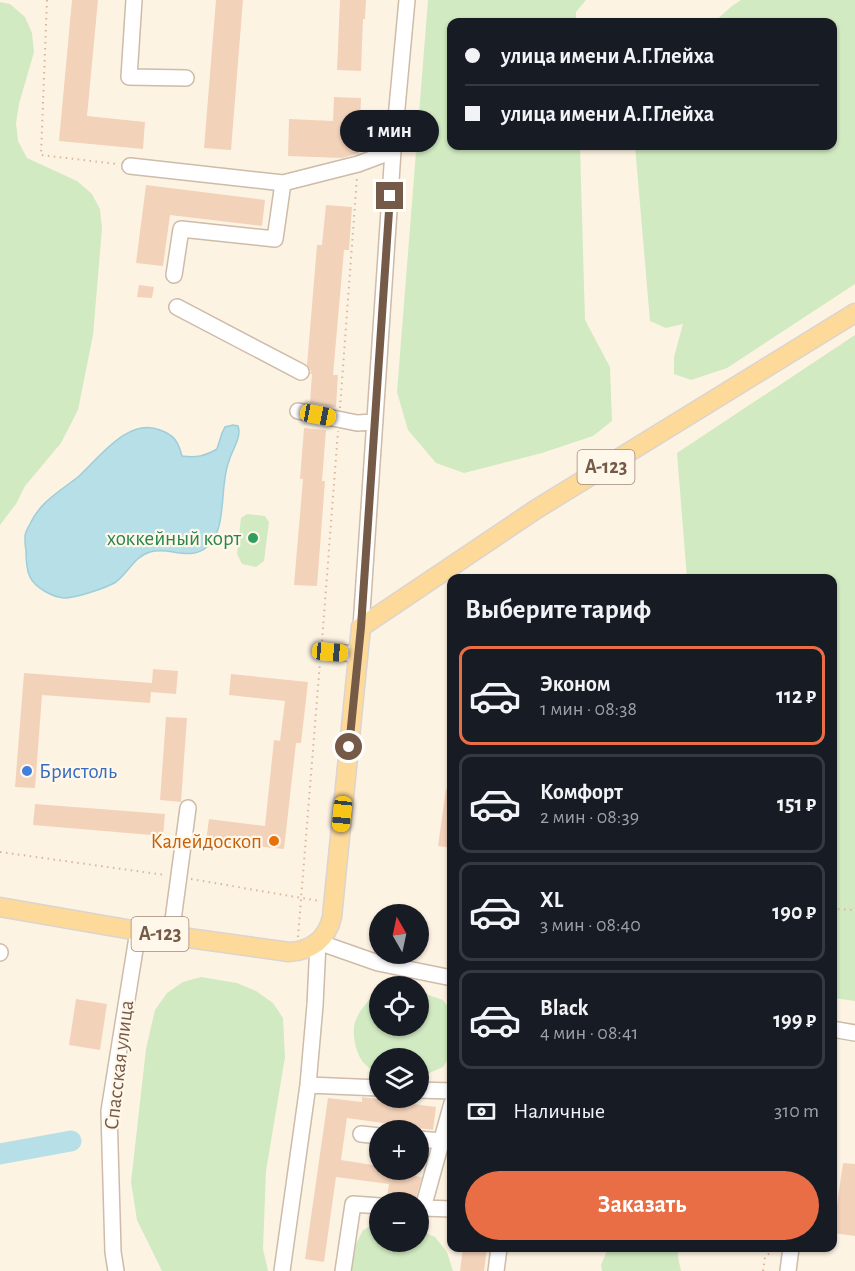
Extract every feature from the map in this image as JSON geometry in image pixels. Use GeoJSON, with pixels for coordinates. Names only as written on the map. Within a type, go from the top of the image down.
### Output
{"type":"FeatureCollection","features":[{"type":"Feature","properties":{"kind":"main road","name":"А-123"},"geometry":{"type":"LineString","coordinates":[[361,627],[536,510],[855,313]]}},
{"type":"Feature","properties":{"kind":"main road"},"geometry":{"type":"LineString","coordinates":[[297,952],[318,942],[328,930],[332,917],[361,627]]}},
{"type":"Feature","properties":{"kind":"main road","name":"А-123"},"geometry":{"type":"LineString","coordinates":[[0,907],[138,931],[297,952]]}},
{"type":"Feature","properties":{"kind":"street"},"geometry":{"type":"LineString","coordinates":[[134,0],[129,76],[186,78]]}},
{"type":"Feature","properties":{"kind":"street"},"geometry":{"type":"LineString","coordinates":[[361,627],[393,151],[407,0]]}},
{"type":"Feature","properties":{"kind":"street"},"geometry":{"type":"LineString","coordinates":[[130,166],[283,183],[358,164],[393,151]]}},
{"type":"Feature","properties":{"kind":"street"},"geometry":{"type":"LineString","coordinates":[[174,275],[181,229],[275,239],[283,183]]}},
{"type":"Feature","properties":{"kind":"street"},"geometry":{"type":"LineString","coordinates":[[177,308],[301,372]]}},
{"type":"Feature","properties":{"kind":"street"},"geometry":{"type":"LineString","coordinates":[[298,411],[357,423],[375,422]]}},
{"type":"Feature","properties":{"kind":"street"},"geometry":{"type":"LineString","coordinates":[[324,655],[359,654]]}},
{"type":"Feature","properties":{"kind":"street"},"geometry":{"type":"LineString","coordinates":[[171,935],[188,808]]}},
{"type":"Feature","properties":{"kind":"street","name":"Спасская улица"},"geometry":{"type":"LineString","coordinates":[[116,1271],[113,1252],[109,1111],[138,931]]}},
{"type":"Feature","properties":{"kind":"street"},"geometry":{"type":"LineString","coordinates":[[282,1271],[308,1086],[318,942],[378,963],[447,977]]}},
{"type":"Feature","properties":{"kind":"street"},"geometry":{"type":"LineString","coordinates":[[837,1030],[855,1033]]}},
{"type":"Feature","properties":{"kind":"street"},"geometry":{"type":"LineString","coordinates":[[308,1086],[369,1088]]}},
{"type":"Feature","properties":{"kind":"street"},"geometry":{"type":"LineString","coordinates":[[429,1090],[447,1091]]}},
{"type":"Feature","properties":{"kind":"street"},"geometry":{"type":"LineString","coordinates":[[426,1192],[447,1122]]}},
{"type":"Feature","properties":{"kind":"street"},"geometry":{"type":"LineString","coordinates":[[361,1134],[369,1135]]}},
{"type":"Feature","properties":{"kind":"street"},"geometry":{"type":"LineString","coordinates":[[429,1140],[442,1141]]}},
{"type":"Feature","properties":{"kind":"street"},"geometry":{"type":"LineString","coordinates":[[343,1271],[353,1204],[369,1205]]}},
{"type":"Feature","properties":{"kind":"street"},"geometry":{"type":"LineString","coordinates":[[429,1208],[447,1209]]}},
{"type":"Feature","properties":{"kind":"street"},"geometry":{"type":"LineString","coordinates":[[496,1271],[498,1252]]}},
{"type":"Feature","properties":{"kind":"street"},"geometry":{"type":"LineString","coordinates":[[788,1271],[791,1252]]}},
{"type":"Feature","properties":{"kind":"path"},"geometry":{"type":"LineString","coordinates":[[47,0],[41,155],[130,166]]}},
{"type":"Feature","properties":{"kind":"path"},"geometry":{"type":"LineString","coordinates":[[339,413],[358,164]]}},
{"type":"Feature","properties":{"kind":"path"},"geometry":{"type":"LineString","coordinates":[[297,952],[324,655],[338,425]]}},
{"type":"Feature","properties":{"kind":"path"},"geometry":{"type":"LineString","coordinates":[[837,909],[855,910]]}},
{"type":"Feature","properties":{"kind":"path"},"geometry":{"type":"LineString","coordinates":[[763,1271],[765,1257],[771,1252]]}},
{"type":"Feature","properties":{"kind":"green space"},"geometry":{"type":"Polygon","coordinates":[[[428,0],[586,0],[576,12],[576,18],[447,18],[447,150],[580,150],[585,320],[610,367],[612,421],[593,436],[542,453],[464,473],[436,463],[408,430],[397,392],[428,0]]]}},
{"type":"Feature","properties":{"kind":"green space"},"geometry":{"type":"Polygon","coordinates":[[[741,0],[855,0],[855,284],[727,368],[691,380],[674,374],[674,357],[683,324],[666,328],[650,321],[635,150],[837,150],[837,18],[718,18],[741,0]]]}},
{"type":"Feature","properties":{"kind":"green space"},"geometry":{"type":"Polygon","coordinates":[[[0,2],[10,4],[25,17],[32,33],[34,52],[19,104],[16,123],[18,141],[27,158],[77,181],[92,194],[100,209],[102,229],[93,335],[78,410],[61,443],[25,486],[16,504],[0,525],[0,2]]]}},
{"type":"Feature","properties":{"kind":"green space"},"geometry":{"type":"Polygon","coordinates":[[[855,335],[855,1001],[837,999],[837,574],[687,574],[677,453],[855,335]]]}},
{"type":"Feature","properties":{"kind":"green space","name":"хоккейный корт"},"geometry":{"type":"Polygon","coordinates":[[[247,514],[265,516],[269,522],[264,561],[256,567],[242,564],[237,554],[241,518],[247,514]]]}},
{"type":"Feature","properties":{"kind":"green space"},"geometry":{"type":"Polygon","coordinates":[[[201,977],[237,983],[256,991],[273,1003],[283,1018],[285,1057],[266,1171],[263,1249],[268,1271],[162,1271],[137,1220],[131,1182],[146,1049],[155,1010],[167,993],[183,982],[201,977]]]}},
{"type":"Feature","properties":{"kind":"green space"},"geometry":{"type":"Polygon","coordinates":[[[429,995],[443,1000],[447,1006],[447,1061],[443,1067],[429,1073],[429,1048],[369,1048],[369,1067],[357,1051],[354,1031],[357,1018],[369,1001],[369,1036],[429,1036],[429,995]]]}},
{"type":"Feature","properties":{"kind":"green space"},"geometry":{"type":"Polygon","coordinates":[[[369,1227],[369,1252],[429,1252],[429,1234],[435,1237],[447,1252],[453,1271],[350,1271],[355,1246],[363,1230],[369,1227]]]}},
{"type":"Feature","properties":{"kind":"green space"},"geometry":{"type":"Polygon","coordinates":[[[606,1252],[678,1252],[681,1271],[602,1271],[601,1265],[606,1252]]]}},
{"type":"Feature","properties":{"kind":"water"},"geometry":{"type":"Polygon","coordinates":[[[238,426],[239,435],[226,471],[218,530],[207,547],[186,554],[165,551],[150,552],[140,557],[116,582],[76,596],[64,598],[55,596],[32,581],[27,567],[25,537],[34,516],[45,503],[78,477],[115,442],[137,429],[160,430],[172,436],[182,456],[196,457],[217,449],[225,427],[238,426]]]}},
{"type":"Feature","properties":{"kind":"building"},"geometry":{"type":"Polygon","coordinates":[[[72,0],[98,0],[87,116],[145,122],[143,149],[59,141],[72,0]]]}},
{"type":"Feature","properties":{"kind":"building"},"geometry":{"type":"Polygon","coordinates":[[[216,0],[243,0],[231,150],[204,148],[216,0]]]}},
{"type":"Feature","properties":{"kind":"building"},"geometry":{"type":"Polygon","coordinates":[[[340,0],[366,0],[361,71],[337,70],[340,0]]]}},
{"type":"Feature","properties":{"kind":"building"},"geometry":{"type":"Polygon","coordinates":[[[334,97],[361,98],[359,153],[342,158],[288,156],[289,119],[333,121],[334,97]]]}},
{"type":"Feature","properties":{"kind":"building"},"geometry":{"type":"Polygon","coordinates":[[[146,185],[265,200],[262,226],[170,215],[163,266],[136,263],[146,185]]]}},
{"type":"Feature","properties":{"kind":"building"},"geometry":{"type":"Polygon","coordinates":[[[326,205],[352,207],[349,250],[344,250],[333,375],[338,375],[336,407],[310,403],[312,374],[307,365],[317,245],[322,245],[326,205]]]}},
{"type":"Feature","properties":{"kind":"building"},"geometry":{"type":"Polygon","coordinates":[[[139,285],[154,287],[152,298],[137,297],[139,285]]]}},
{"type":"Feature","properties":{"kind":"building"},"geometry":{"type":"Polygon","coordinates":[[[304,428],[326,430],[322,481],[325,481],[317,586],[294,585],[303,479],[300,479],[304,428]]]}},
{"type":"Feature","properties":{"kind":"building"},"geometry":{"type":"Polygon","coordinates":[[[153,669],[178,671],[176,694],[151,692],[150,703],[42,695],[35,788],[15,787],[24,673],[152,683],[153,669]]]}},
{"type":"Feature","properties":{"kind":"building"},"geometry":{"type":"Polygon","coordinates":[[[231,674],[308,682],[301,743],[296,743],[284,849],[206,841],[209,819],[265,826],[274,740],[280,741],[285,701],[229,695],[231,674]]]}},
{"type":"Feature","properties":{"kind":"building"},"geometry":{"type":"Polygon","coordinates":[[[166,717],[187,718],[181,802],[160,800],[166,717]]]}},
{"type":"Feature","properties":{"kind":"building"},"geometry":{"type":"Polygon","coordinates":[[[446,789],[447,847],[438,846],[446,789]]]}},
{"type":"Feature","properties":{"kind":"building"},"geometry":{"type":"Polygon","coordinates":[[[35,804],[165,814],[163,836],[33,825],[35,804]]]}},
{"type":"Feature","properties":{"kind":"building"},"geometry":{"type":"Polygon","coordinates":[[[76,999],[107,1004],[100,1050],[69,1045],[76,999]]]}},
{"type":"Feature","properties":{"kind":"building"},"geometry":{"type":"Polygon","coordinates":[[[362,1097],[369,1098],[369,1108],[436,1107],[433,1130],[429,1129],[429,1120],[369,1121],[347,1118],[341,1160],[369,1164],[369,1180],[421,1180],[418,1192],[388,1192],[389,1184],[336,1177],[324,1262],[305,1259],[328,1098],[362,1102],[362,1097]]]}},
{"type":"Feature","properties":{"kind":"building"},"geometry":{"type":"Polygon","coordinates":[[[843,1163],[855,1164],[855,1236],[837,1234],[837,1205],[843,1163]]]}},
{"type":"Feature","properties":{"kind":"building"},"geometry":{"type":"Polygon","coordinates":[[[462,1252],[486,1252],[484,1271],[460,1271],[462,1252]]]}},
{"type":"Feature","properties":{"kind":"waterway"},"geometry":{"type":"LineString","coordinates":[[0,1154],[71,1141]]}},
{"type":"Feature","properties":{"kind":"place","name":"хоккейный корт"},"geometry":{"type":"Point","coordinates":[253,538]}},
{"type":"Feature","properties":{"kind":"place","name":"Бристоль"},"geometry":{"type":"Point","coordinates":[27,771]}},
{"type":"Feature","properties":{"kind":"place","name":"Калейдоскоп"},"geometry":{"type":"Point","coordinates":[274,841]}},
{"type":"Feature","properties":{"kind":"route"},"geometry":{"type":"LineString","coordinates":[[349,747],[361,627],[390,196]]}}]}
